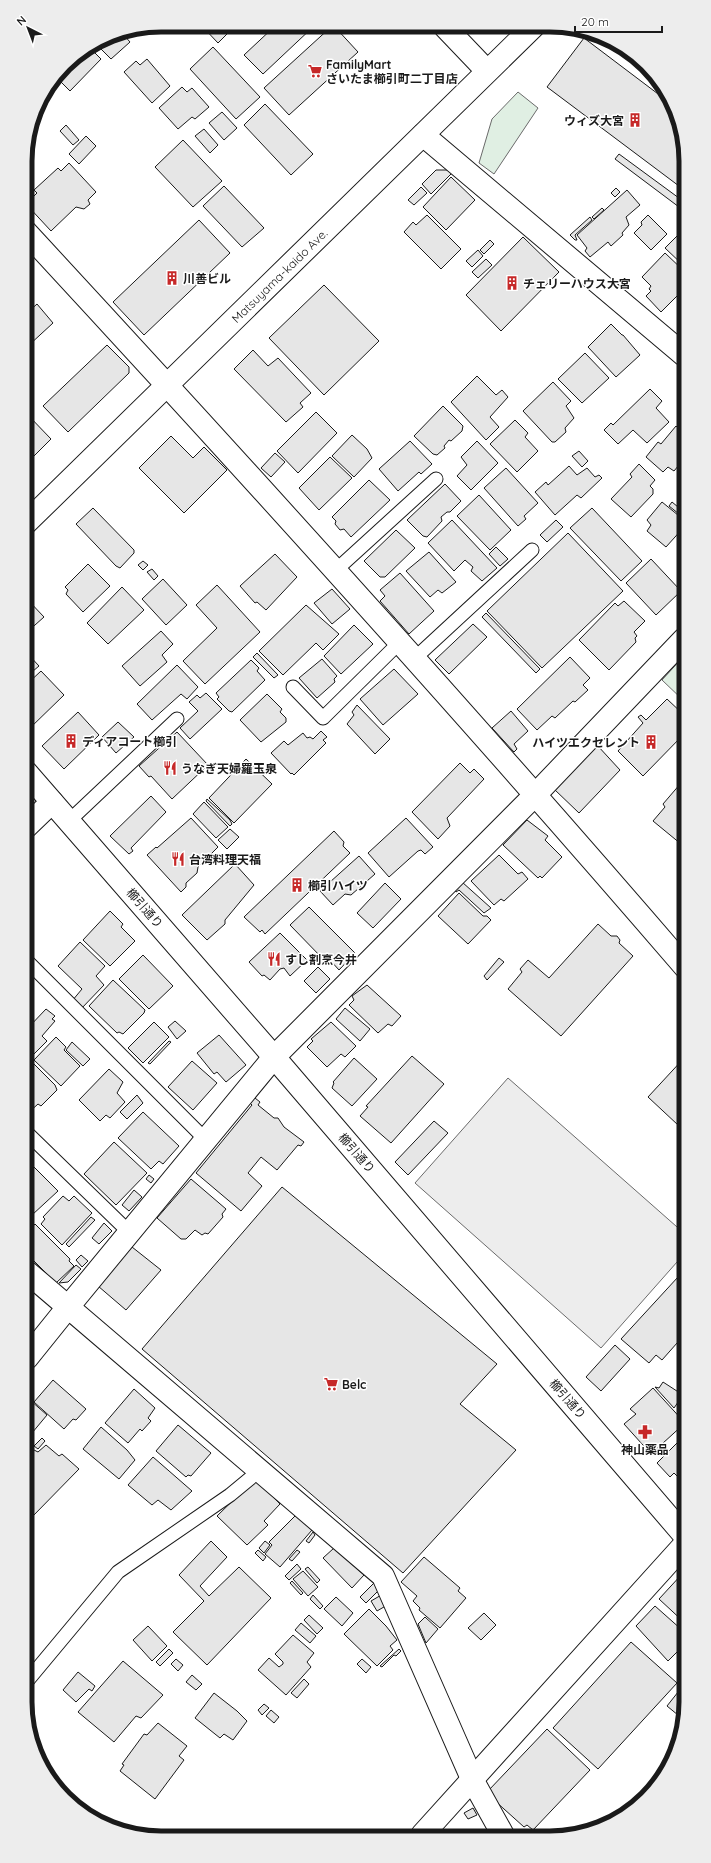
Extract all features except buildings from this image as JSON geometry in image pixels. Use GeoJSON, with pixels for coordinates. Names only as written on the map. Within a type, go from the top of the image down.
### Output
{"type":"FeatureCollection","features":[{"type":"Feature","properties":{"kind":"street"},"geometry":{"type":"LineString","coordinates":[[450,32],[487,71]]}},
{"type":"Feature","properties":{"kind":"street","name":"Matsuyama-kaido Ave."},"geometry":{"type":"LineString","coordinates":[[32,517],[528,32]]}},
{"type":"Feature","properties":{"kind":"street"},"geometry":{"type":"LineString","coordinates":[[423,135],[679,351]]}},
{"type":"Feature","properties":{"kind":"street"},"geometry":{"type":"LineString","coordinates":[[32,239],[167,384],[400,642],[536,794],[679,960]]}},
{"type":"Feature","properties":{"kind":"street"},"geometry":{"type":"LineString","coordinates":[[32,1352],[274,1057],[536,794],[679,644]]}},
{"type":"Feature","properties":{"kind":"street","name":"櫛引通り"},"geometry":{"type":"LineString","coordinates":[[32,779],[274,1057],[679,1528]]}},
{"type":"Feature","properties":{"kind":"street"},"geometry":{"type":"LineString","coordinates":[[32,821],[52,802]]}},
{"type":"Feature","properties":{"kind":"street"},"geometry":{"type":"LineString","coordinates":[[32,1276],[384,1576],[473,1781],[501,1831]]}},
{"type":"Feature","properties":{"kind":"street"},"geometry":{"type":"LineString","coordinates":[[426,1831],[473,1781],[679,1552]]}},
{"type":"Feature","properties":{"kind":"lane"},"geometry":{"type":"LineString","coordinates":[[335,571],[436,479]]}},
{"type":"Feature","properties":{"kind":"lane"},"geometry":{"type":"LineString","coordinates":[[414,658],[532,550]]}},
{"type":"Feature","properties":{"kind":"lane"},"geometry":{"type":"LineString","coordinates":[[293,687],[323,718],[400,642]]}},
{"type":"Feature","properties":{"kind":"lane"},"geometry":{"type":"LineString","coordinates":[[68,821],[178,719]]}},
{"type":"Feature","properties":{"kind":"lane"},"geometry":{"type":"LineString","coordinates":[[32,967],[206,1140]]}},
{"type":"Feature","properties":{"kind":"lane"},"geometry":{"type":"LineString","coordinates":[[32,1137],[129,1232]]}},
{"type":"Feature","properties":{"kind":"lane"},"geometry":{"type":"LineString","coordinates":[[32,1675],[118,1572],[230,1495],[259,1471]]}},
{"type":"Feature","properties":{"kind":"green space"},"geometry":{"type":"Polygon","coordinates":[[[518,92],[538,108],[494,174],[479,163],[492,119],[518,92]]]}},
{"type":"Feature","properties":{"kind":"green space"},"geometry":{"type":"Polygon","coordinates":[[[679,661],[679,696],[662,680],[679,661]]]}},
{"type":"Feature","properties":{"kind":"shaded area"},"geometry":{"type":"Polygon","coordinates":[[[508,1078],[679,1229],[679,1260],[601,1348],[415,1183],[508,1078]]]}},
{"type":"Feature","properties":{"kind":"place","name":"FamilyMart さいたま櫛引町二丁目店"},"geometry":{"type":"Point","coordinates":[315,71]}},
{"type":"Feature","properties":{"kind":"place","name":"ウィズ大宮"},"geometry":{"type":"Point","coordinates":[635,120]}},
{"type":"Feature","properties":{"kind":"place","name":"川善ビル"},"geometry":{"type":"Point","coordinates":[172,278]}},
{"type":"Feature","properties":{"kind":"place","name":"チェリーハウス大宮"},"geometry":{"type":"Point","coordinates":[512,283]}},
{"type":"Feature","properties":{"kind":"place","name":"ディアコート櫛引"},"geometry":{"type":"Point","coordinates":[71,741]}},
{"type":"Feature","properties":{"kind":"place","name":"ハイツエクセレント"},"geometry":{"type":"Point","coordinates":[651,742]}},
{"type":"Feature","properties":{"kind":"place","name":"うなぎ天婦羅玉泉"},"geometry":{"type":"Point","coordinates":[170,768]}},
{"type":"Feature","properties":{"kind":"place","name":"台湾料理天福"},"geometry":{"type":"Point","coordinates":[178,859]}},
{"type":"Feature","properties":{"kind":"place","name":"櫛引ハイツ"},"geometry":{"type":"Point","coordinates":[297,885]}},
{"type":"Feature","properties":{"kind":"place","name":"すし割烹今井"},"geometry":{"type":"Point","coordinates":[274,959]}},
{"type":"Feature","properties":{"kind":"place","name":"Belc"},"geometry":{"type":"Point","coordinates":[331,1384]}},
{"type":"Feature","properties":{"kind":"place","name":"神山薬品"},"geometry":{"type":"Point","coordinates":[645,1432]}}]}
